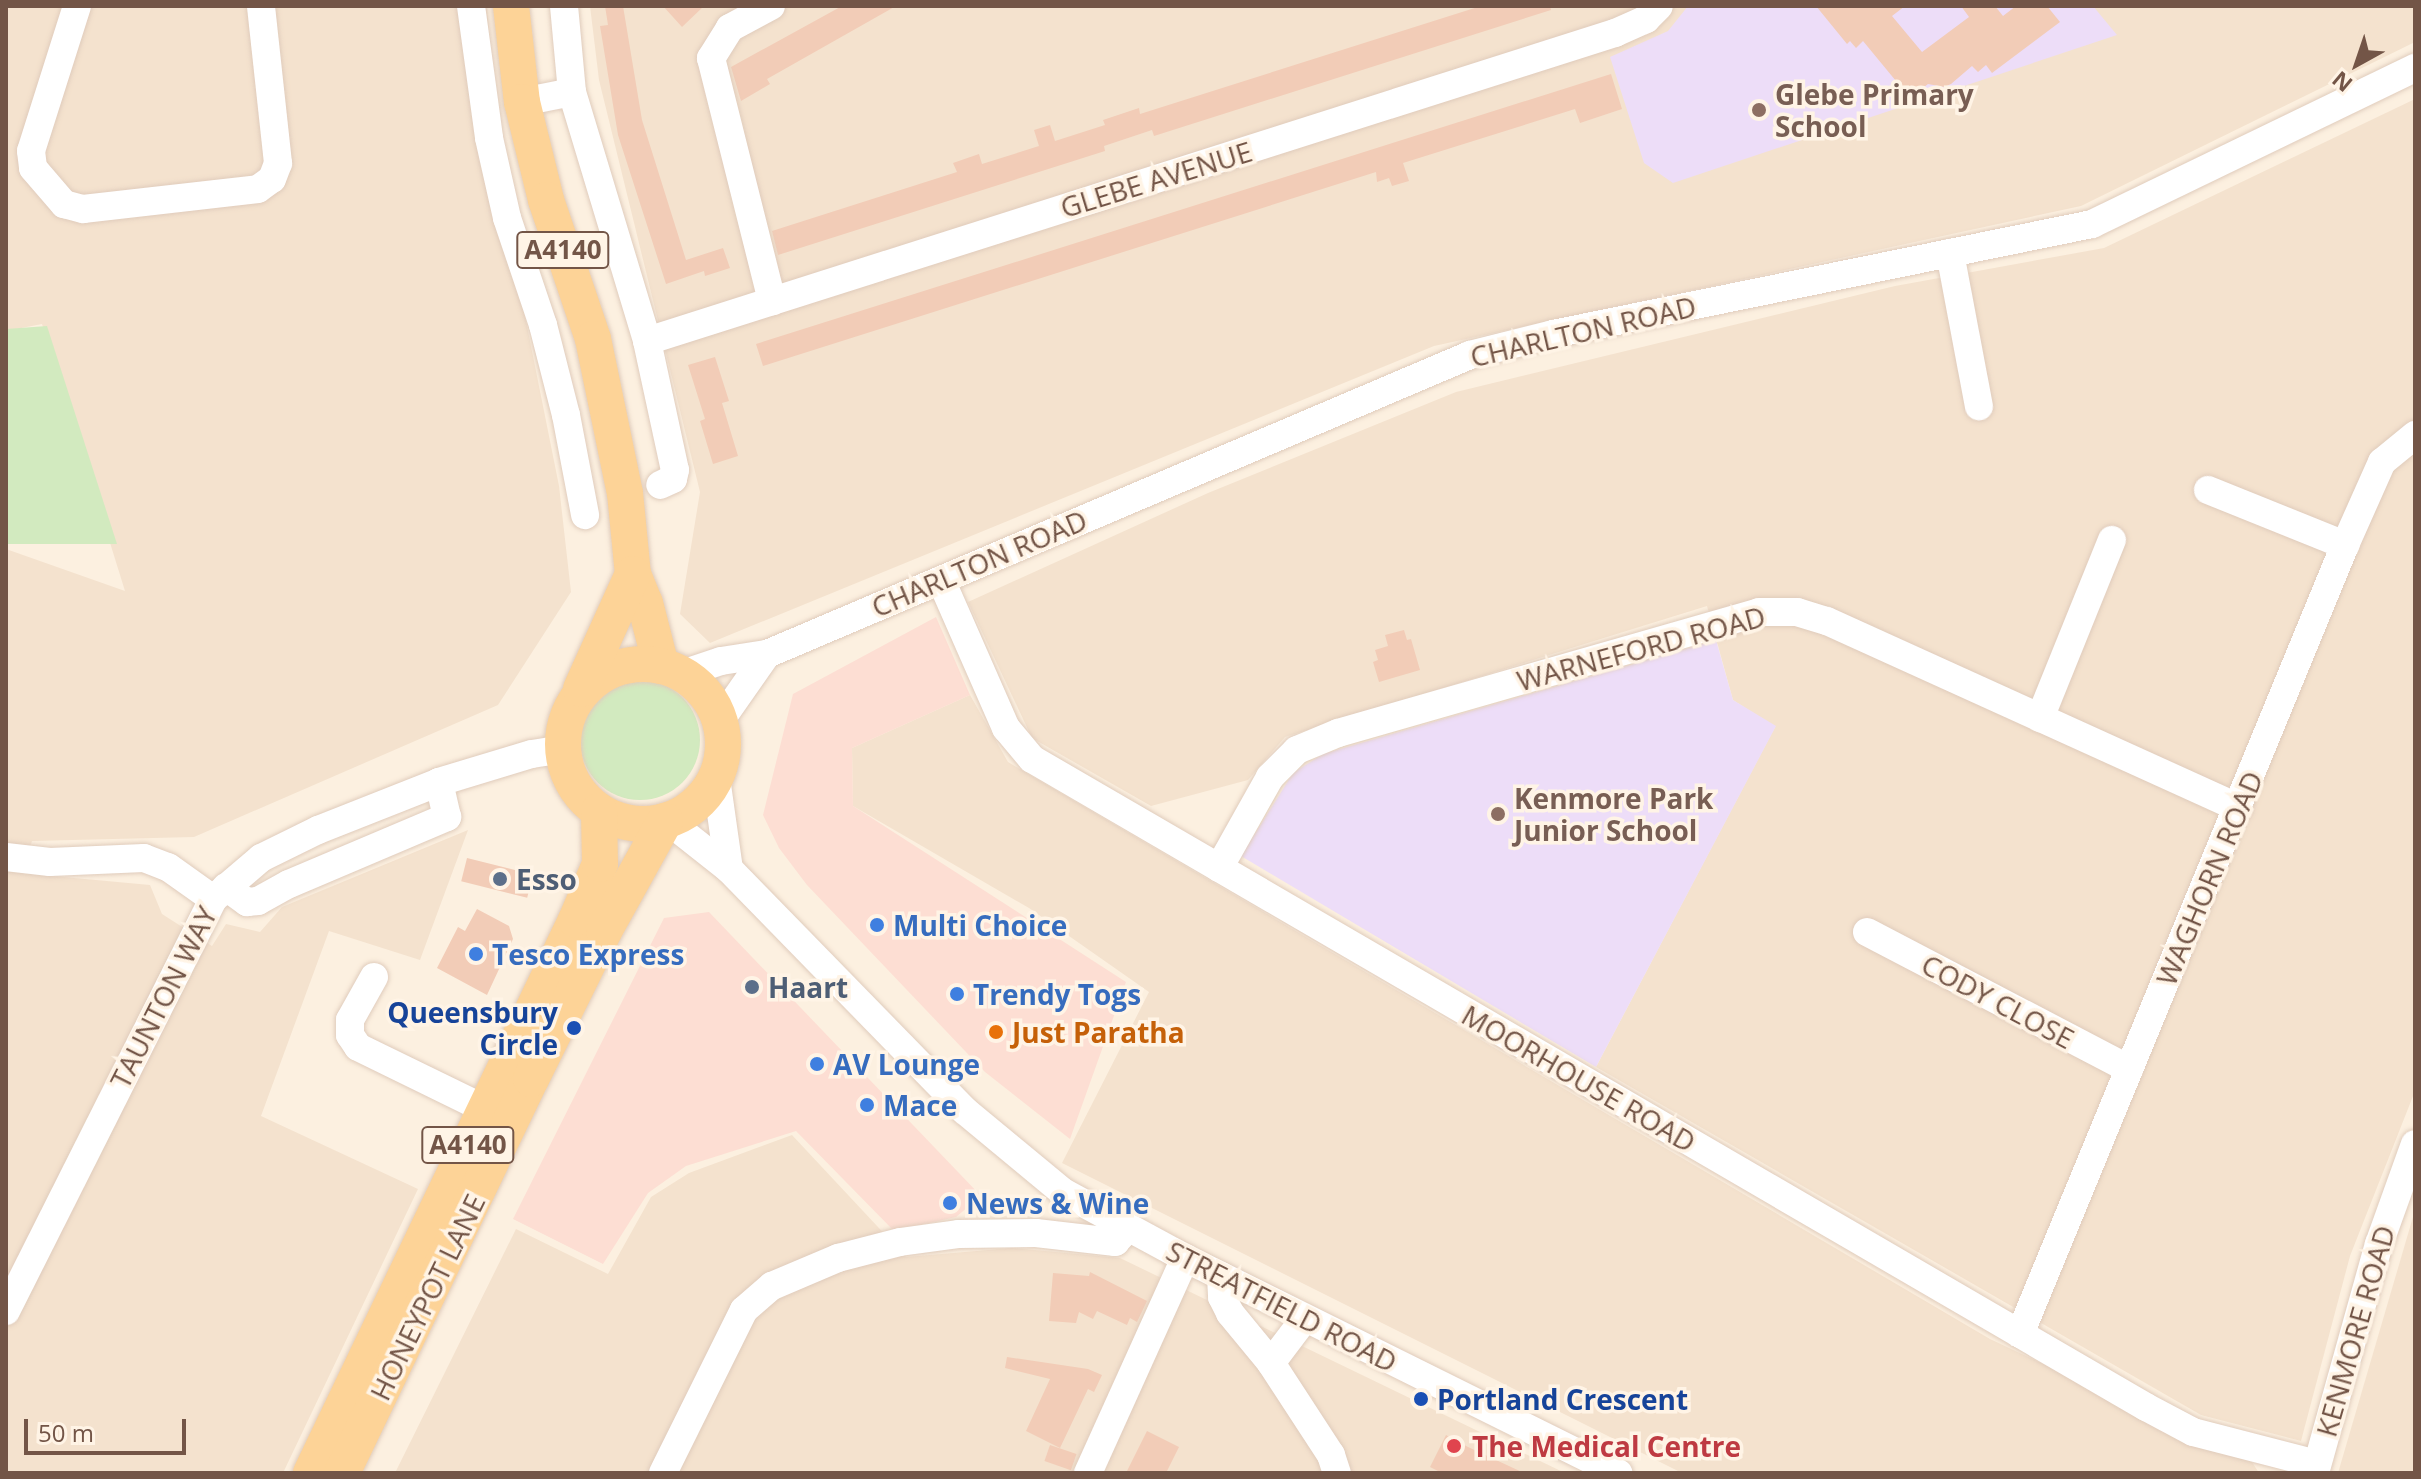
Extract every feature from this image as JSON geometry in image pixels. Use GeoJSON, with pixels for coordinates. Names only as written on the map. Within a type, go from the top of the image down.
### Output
{"type":"FeatureCollection","features":[{"type":"Feature","properties":{"kind":"main road","name":"A4140"},"geometry":{"type":"LineString","coordinates":[[511,6],[522,102],[546,200],[593,339],[625,493],[633,574],[671,670]]}},
{"type":"Feature","properties":{"kind":"main road"},"geometry":{"type":"LineString","coordinates":[[577,697],[594,680],[615,669],[634,664],[671,670],[712,702],[720,721],[722,760],[716,778],[692,807],[666,821],[642,824],[620,821],[599,811],[579,793],[566,769],[563,749],[566,719],[633,574]]}},
{"type":"Feature","properties":{"kind":"main road","name":"HONEYPOT LANE"},"geometry":{"type":"LineString","coordinates":[[311,1473],[600,864],[599,811]]}},
{"type":"Feature","properties":{"kind":"main road","name":"HONEYPOT LANE"},"geometry":{"type":"LineString","coordinates":[[342,1473],[537,1066],[666,821]]}},
{"type":"Feature","properties":{"kind":"street"},"geometry":{"type":"LineString","coordinates":[[77,6],[31,151],[33,168],[64,204],[83,209],[258,189],[272,179],[278,163],[261,6]]}},
{"type":"Feature","properties":{"kind":"street"},"geometry":{"type":"LineString","coordinates":[[471,6],[489,138],[507,218],[536,303],[566,415],[585,515]]}},
{"type":"Feature","properties":{"kind":"street"},"geometry":{"type":"LineString","coordinates":[[564,6],[572,92],[647,341],[675,470],[673,479],[660,485]]}},
{"type":"Feature","properties":{"kind":"street"},"geometry":{"type":"LineString","coordinates":[[771,6],[730,28],[711,58],[772,301]]}},
{"type":"Feature","properties":{"kind":"street","name":"GLEBE AVENUE"},"geometry":{"type":"LineString","coordinates":[[647,341],[1615,33],[1646,19],[1659,6]]}},
{"type":"Feature","properties":{"kind":"street","name":"CHARLTON ROAD"},"geometry":{"type":"LineString","coordinates":[[671,670],[767,654],[1470,355],[1553,334],[2092,224],[2415,68]]}},
{"type":"Feature","properties":{"kind":"street"},"geometry":{"type":"LineString","coordinates":[[522,102],[572,92]]}},
{"type":"Feature","properties":{"kind":"street"},"geometry":{"type":"LineString","coordinates":[[1950,253],[1979,406]]}},
{"type":"Feature","properties":{"kind":"street"},"geometry":{"type":"LineString","coordinates":[[536,303],[576,289]]}},
{"type":"Feature","properties":{"kind":"street","name":"WAGHORN ROAD"},"geometry":{"type":"LineString","coordinates":[[2020,1334],[2345,545],[2382,462],[2415,435]]}},
{"type":"Feature","properties":{"kind":"street"},"geometry":{"type":"LineString","coordinates":[[2208,490],[2345,545]]}},
{"type":"Feature","properties":{"kind":"street"},"geometry":{"type":"LineString","coordinates":[[2040,718],[2112,540]]}},
{"type":"Feature","properties":{"kind":"street","name":"MOORHOUSE ROAD"},"geometry":{"type":"LineString","coordinates":[[941,580],[1006,728],[1032,759],[2193,1432],[2316,1468]]}},
{"type":"Feature","properties":{"kind":"street","name":"WARNEFORD ROAD"},"geometry":{"type":"LineString","coordinates":[[1219,868],[1270,777],[1297,750],[1338,733],[1759,612],[1797,612],[1827,621],[2239,808]]}},
{"type":"Feature","properties":{"kind":"street"},"geometry":{"type":"LineString","coordinates":[[720,721],[767,654]]}},
{"type":"Feature","properties":{"kind":"street","name":"TAUNTON WAY"},"geometry":{"type":"LineString","coordinates":[[6,1311],[219,893],[261,858],[304,837],[439,782],[532,754],[563,749]]}},
{"type":"Feature","properties":{"kind":"street"},"geometry":{"type":"LineString","coordinates":[[716,778],[729,869]]}},
{"type":"Feature","properties":{"kind":"street"},"geometry":{"type":"LineString","coordinates":[[6,857],[50,862],[144,858],[219,893],[247,902],[258,901],[289,884],[447,817],[439,782]]}},
{"type":"Feature","properties":{"kind":"street","name":"STREATFIELD ROAD"},"geometry":{"type":"LineString","coordinates":[[666,821],[729,869],[965,1111],[1063,1192],[1185,1258],[1619,1473]]}},
{"type":"Feature","properties":{"kind":"street","name":"CODY CLOSE"},"geometry":{"type":"LineString","coordinates":[[1867,932],[2129,1069]]}},
{"type":"Feature","properties":{"kind":"street"},"geometry":{"type":"LineString","coordinates":[[374,977],[350,1020],[350,1035],[358,1047],[485,1109]]}},
{"type":"Feature","properties":{"kind":"street","name":"KENMORE ROAD"},"geometry":{"type":"LineString","coordinates":[[2316,1468],[2379,1244],[2415,1144]]}},
{"type":"Feature","properties":{"kind":"street"},"geometry":{"type":"LineString","coordinates":[[1036,1233],[1063,1192]]}},
{"type":"Feature","properties":{"kind":"street"},"geometry":{"type":"LineString","coordinates":[[663,1473],[744,1310],[772,1286],[838,1258],[900,1242],[959,1234],[1036,1233],[1115,1242],[1128,1228]]}},
{"type":"Feature","properties":{"kind":"street"},"geometry":{"type":"LineString","coordinates":[[1088,1473],[1185,1258]]}},
{"type":"Feature","properties":{"kind":"street"},"geometry":{"type":"LineString","coordinates":[[1221,1276],[1222,1297],[1230,1313],[1271,1363],[1331,1455],[1337,1473]]}},
{"type":"Feature","properties":{"kind":"street"},"geometry":{"type":"LineString","coordinates":[[1271,1363],[1305,1318]]}},
{"type":"Feature","properties":{"kind":"shaded area"},"geometry":{"type":"Polygon","coordinates":[[[6,6],[487,6],[503,206],[559,486],[571,592],[498,705],[194,837],[32,841],[20,873],[150,885],[162,914],[212,946],[226,924],[260,932],[282,907],[468,830],[420,960],[329,931],[261,1116],[418,1189],[283,1473],[6,1473],[6,549],[125,591],[42,324],[6,331],[6,6]]]}},
{"type":"Feature","properties":{"kind":"shaded area"},"geometry":{"type":"Polygon","coordinates":[[[590,6],[2415,6],[2415,42],[2081,206],[1434,346],[710,643],[680,614],[700,492],[599,80],[590,6]]]}},
{"type":"Feature","properties":{"kind":"shaded area","name":"Glebe Primary School"},"geometry":{"type":"Polygon","coordinates":[[[1688,6],[2093,6],[2117,35],[1673,183],[1644,163],[1610,57],[1668,31],[1688,6]]]}},
{"type":"Feature","properties":{"kind":"shaded area"},"geometry":{"type":"Polygon","coordinates":[[[2415,99],[2415,1091],[2350,1256],[2301,1441],[2201,1415],[1596,1067],[1775,727],[1733,700],[1707,606],[1285,737],[1248,780],[1151,806],[1032,738],[968,602],[1208,493],[1456,392],[1895,286],[2104,248],[2415,99]]]}},
{"type":"Feature","properties":{"kind":"shaded area"},"geometry":{"type":"Polygon","coordinates":[[[936,617],[970,695],[852,748],[853,806],[1126,982],[1070,1139],[985,1072],[807,885],[779,848],[763,815],[793,694],[936,617]]]}},
{"type":"Feature","properties":{"kind":"shaded area","name":"Kenmore Park Junior School"},"geometry":{"type":"Polygon","coordinates":[[[1716,640],[1733,700],[1776,726],[1596,1067],[1241,856],[1293,773],[1323,754],[1716,640]]]}},
{"type":"Feature","properties":{"kind":"shaded area"},"geometry":{"type":"Polygon","coordinates":[[[970,695],[1008,762],[1990,1339],[2252,1462],[2259,1473],[1682,1473],[1062,1163],[1149,992],[1029,908],[853,806],[852,748],[970,695]]]}},
{"type":"Feature","properties":{"kind":"shaded area"},"geometry":{"type":"Polygon","coordinates":[[[709,912],[981,1196],[956,1217],[894,1231],[796,1131],[686,1166],[648,1193],[603,1264],[513,1219],[664,918],[709,912]]]}},
{"type":"Feature","properties":{"kind":"shaded area"},"geometry":{"type":"Polygon","coordinates":[[[792,1135],[906,1257],[1012,1248],[1120,1258],[1565,1473],[395,1473],[516,1229],[608,1274],[651,1197],[689,1173],[792,1135]]]}},
{"type":"Feature","properties":{"kind":"shaded area"},"geometry":{"type":"Polygon","coordinates":[[[2415,1210],[2415,1473],[2338,1473],[2415,1210]]]}},
{"type":"Feature","properties":{"kind":"green space"},"geometry":{"type":"Polygon","coordinates":[[[47,326],[117,544],[6,544],[6,329],[47,326]]]}},
{"type":"Feature","properties":{"kind":"green space"},"geometry":{"type":"Polygon","coordinates":[[[640,680],[663,685],[682,698],[695,717],[700,740],[695,763],[682,782],[663,795],[640,800],[617,795],[598,782],[585,763],[580,740],[585,717],[598,698],[617,685],[640,680]]]}},
{"type":"Feature","properties":{"kind":"building"},"geometry":{"type":"Polygon","coordinates":[[[605,6],[623,6],[642,120],[686,260],[723,248],[730,268],[705,276],[704,271],[666,284],[618,135],[600,26],[608,25],[605,6]]]}},
{"type":"Feature","properties":{"kind":"building"},"geometry":{"type":"Polygon","coordinates":[[[663,6],[704,6],[682,27],[663,6]]]}},
{"type":"Feature","properties":{"kind":"building"},"geometry":{"type":"Polygon","coordinates":[[[842,6],[896,6],[767,79],[770,84],[741,101],[731,67],[842,6]]]}},
{"type":"Feature","properties":{"kind":"building"},"geometry":{"type":"Polygon","coordinates":[[[1481,6],[1550,6],[1551,10],[1154,136],[1152,130],[1104,146],[1105,151],[778,255],[772,231],[957,172],[953,163],[979,154],[982,164],[1039,146],[1034,130],[1050,125],[1055,141],[1105,125],[1103,120],[1139,108],[1140,114],[1481,6]]]}},
{"type":"Feature","properties":{"kind":"building"},"geometry":{"type":"Polygon","coordinates":[[[1816,6],[1905,6],[1892,16],[1922,52],[1969,17],[1961,6],[1995,6],[2003,16],[2016,6],[2047,6],[2060,22],[1992,73],[1986,65],[1978,72],[1972,66],[1951,84],[1944,87],[1928,84],[1910,98],[1863,41],[1856,48],[1850,41],[1847,44],[1816,6]]]}},
{"type":"Feature","properties":{"kind":"building"},"geometry":{"type":"Polygon","coordinates":[[[1611,74],[1622,109],[1580,123],[1575,109],[1403,163],[1409,181],[1392,186],[1389,178],[1377,182],[1376,172],[763,366],[756,344],[1611,74]]]}},
{"type":"Feature","properties":{"kind":"building"},"geometry":{"type":"Polygon","coordinates":[[[715,357],[729,401],[722,403],[738,456],[713,464],[700,421],[705,419],[688,365],[715,357]]]}},
{"type":"Feature","properties":{"kind":"building"},"geometry":{"type":"Polygon","coordinates":[[[1404,630],[1407,640],[1411,639],[1420,670],[1379,682],[1373,662],[1378,660],[1375,650],[1388,646],[1385,635],[1404,630]]]}},
{"type":"Feature","properties":{"kind":"building"},"geometry":{"type":"Polygon","coordinates":[[[467,858],[533,874],[527,898],[461,881],[467,858]]]}},
{"type":"Feature","properties":{"kind":"building","name":"Tesco Express"},"geometry":{"type":"Polygon","coordinates":[[[477,909],[509,926],[513,939],[487,995],[437,968],[458,927],[465,931],[477,909]]]}},
{"type":"Feature","properties":{"kind":"building"},"geometry":{"type":"Polygon","coordinates":[[[1090,1272],[1147,1301],[1137,1322],[1130,1318],[1127,1325],[1097,1311],[1093,1319],[1079,1312],[1076,1323],[1049,1321],[1053,1273],[1089,1276],[1090,1272]]]}},
{"type":"Feature","properties":{"kind":"building"},"geometry":{"type":"Polygon","coordinates":[[[1007,1357],[1088,1369],[1102,1375],[1094,1392],[1088,1389],[1060,1448],[1026,1431],[1050,1379],[1005,1368],[1007,1357]]]}},
{"type":"Feature","properties":{"kind":"building"},"geometry":{"type":"Polygon","coordinates":[[[1147,1431],[1179,1447],[1166,1473],[1126,1473],[1147,1431]]]}},
{"type":"Feature","properties":{"kind":"building"},"geometry":{"type":"Polygon","coordinates":[[[1446,1435],[1524,1473],[1442,1473],[1430,1467],[1446,1435]]]}},
{"type":"Feature","properties":{"kind":"building"},"geometry":{"type":"Polygon","coordinates":[[[1050,1445],[1076,1454],[1071,1470],[1044,1461],[1050,1445]]]}},
{"type":"Feature","properties":{"kind":"place","name":"Glebe Primary School"},"geometry":{"type":"Point","coordinates":[1759,110]}},
{"type":"Feature","properties":{"kind":"place","name":"Kenmore Park Junior School"},"geometry":{"type":"Point","coordinates":[1498,814]}},
{"type":"Feature","properties":{"kind":"place","name":"Esso"},"geometry":{"type":"Point","coordinates":[500,879]}},
{"type":"Feature","properties":{"kind":"place","name":"Multi Choice"},"geometry":{"type":"Point","coordinates":[877,925]}},
{"type":"Feature","properties":{"kind":"place","name":"Tesco Express"},"geometry":{"type":"Point","coordinates":[476,954]}},
{"type":"Feature","properties":{"kind":"place","name":"Haart"},"geometry":{"type":"Point","coordinates":[752,987]}},
{"type":"Feature","properties":{"kind":"place","name":"Trendy Togs"},"geometry":{"type":"Point","coordinates":[957,994]}},
{"type":"Feature","properties":{"kind":"place","name":"Queensbury Circle"},"geometry":{"type":"Point","coordinates":[574,1028]}},
{"type":"Feature","properties":{"kind":"place","name":"Just Paratha"},"geometry":{"type":"Point","coordinates":[996,1032]}},
{"type":"Feature","properties":{"kind":"place","name":"AV Lounge"},"geometry":{"type":"Point","coordinates":[817,1064]}},
{"type":"Feature","properties":{"kind":"place","name":"Mace"},"geometry":{"type":"Point","coordinates":[867,1105]}},
{"type":"Feature","properties":{"kind":"place","name":"News & Wine"},"geometry":{"type":"Point","coordinates":[950,1203]}},
{"type":"Feature","properties":{"kind":"place","name":"Portland Crescent"},"geometry":{"type":"Point","coordinates":[1421,1399]}},
{"type":"Feature","properties":{"kind":"place","name":"The Medical Centre"},"geometry":{"type":"Point","coordinates":[1454,1446]}}]}
